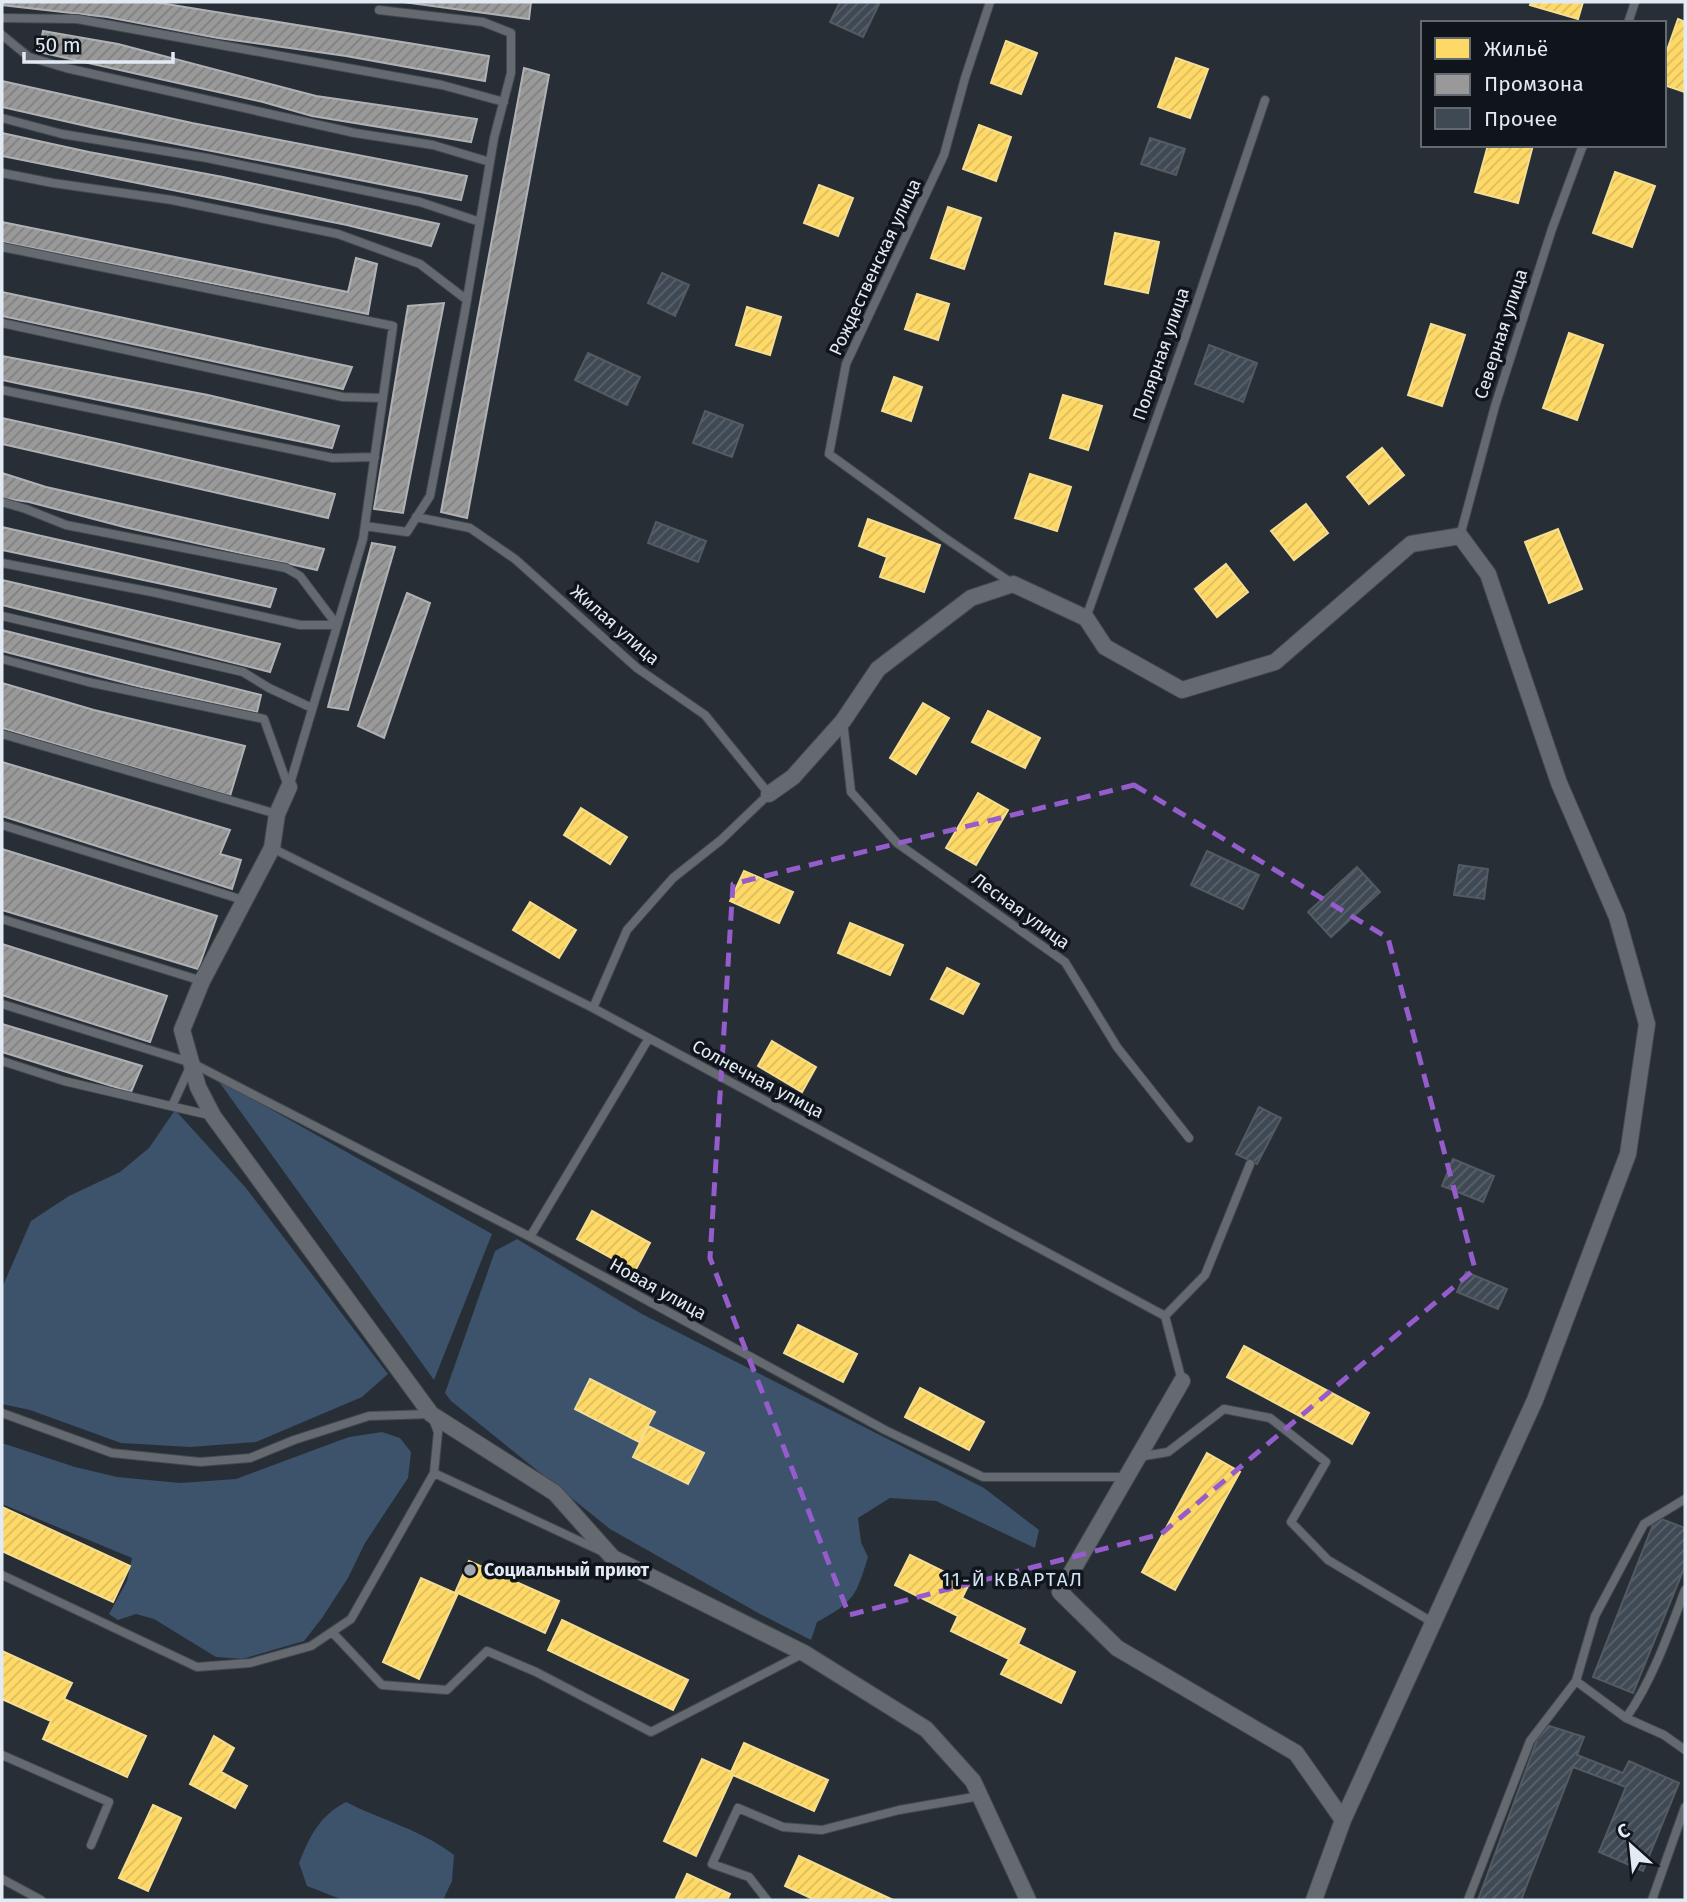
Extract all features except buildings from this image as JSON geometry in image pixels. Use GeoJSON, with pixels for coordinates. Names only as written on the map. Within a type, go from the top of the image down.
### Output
{"type":"FeatureCollection","features":[{"type":"Feature","properties":{"kind":"street"},"geometry":{"type":"LineString","coordinates":[[769,794],[793,777],[843,721],[878,669],[971,598],[1013,584],[1086,618],[1105,647],[1182,690],[1275,662],[1411,544],[1460,536],[1489,574],[1559,783],[1617,917],[1647,1024],[1628,1154],[1535,1400],[1343,1820],[1314,1900]]}},
{"type":"Feature","properties":{"kind":"street"},"geometry":{"type":"LineString","coordinates":[[289,787],[277,814],[272,848],[202,981],[182,1030],[198,1087],[213,1116],[431,1415],[555,1493],[613,1558],[804,1653],[926,1729],[973,1781],[1028,1900]]}},
{"type":"Feature","properties":{"kind":"street"},"geometry":{"type":"LineString","coordinates":[[1182,1381],[1060,1592],[1117,1648],[1296,1753],[1343,1820]]}},
{"type":"Feature","properties":{"kind":"lane","name":"Рождественская улица"},"geometry":{"type":"LineString","coordinates":[[990,2],[944,155],[846,364],[829,454],[1013,584]]}},
{"type":"Feature","properties":{"kind":"lane"},"geometry":{"type":"LineString","coordinates":[[1629,21],[1635,2]]}},
{"type":"Feature","properties":{"kind":"lane"},"geometry":{"type":"LineString","coordinates":[[365,526],[407,532],[430,496],[494,138],[511,73],[511,33],[483,22],[379,10]]}},
{"type":"Feature","properties":{"kind":"lane"},"geometry":{"type":"LineString","coordinates":[[2,18],[77,19],[442,85],[504,102]]}},
{"type":"Feature","properties":{"kind":"lane"},"geometry":{"type":"LineString","coordinates":[[2,35],[29,57],[66,68],[355,133],[433,145],[490,163]]}},
{"type":"Feature","properties":{"kind":"lane","name":"Полярная улица"},"geometry":{"type":"LineString","coordinates":[[1086,618],[1185,338],[1265,100]]}},
{"type":"Feature","properties":{"kind":"lane"},"geometry":{"type":"LineString","coordinates":[[2,118],[62,134],[207,158],[420,202],[480,222]]}},
{"type":"Feature","properties":{"kind":"lane","name":"Северная улица"},"geometry":{"type":"LineString","coordinates":[[1460,536],[1495,406],[1552,229],[1582,147]]}},
{"type":"Feature","properties":{"kind":"lane"},"geometry":{"type":"LineString","coordinates":[[2,173],[172,200],[338,233],[420,264],[467,300]]}},
{"type":"Feature","properties":{"kind":"lane"},"geometry":{"type":"LineString","coordinates":[[2,247],[393,326],[363,540],[289,787]]}},
{"type":"Feature","properties":{"kind":"lane"},"geometry":{"type":"LineString","coordinates":[[2,323],[343,397],[383,398]]}},
{"type":"Feature","properties":{"kind":"lane"},"geometry":{"type":"LineString","coordinates":[[2,390],[333,458],[375,457]]}},
{"type":"Feature","properties":{"kind":"lane"},"geometry":{"type":"LineString","coordinates":[[2,502],[66,525],[286,568],[300,576],[337,625]]}},
{"type":"Feature","properties":{"kind":"lane","name":"Жилая улица"},"geometry":{"type":"LineString","coordinates":[[416,517],[470,528],[515,559],[637,668],[705,715],[769,794]]}},
{"type":"Feature","properties":{"kind":"lane"},"geometry":{"type":"LineString","coordinates":[[2,563],[300,625],[337,625]]}},
{"type":"Feature","properties":{"kind":"lane"},"geometry":{"type":"LineString","coordinates":[[2,616],[243,672],[269,688],[312,708]]}},
{"type":"Feature","properties":{"kind":"lane"},"geometry":{"type":"LineString","coordinates":[[2,659],[88,682],[264,719],[289,787]]}},
{"type":"Feature","properties":{"kind":"lane","name":"Лесная улица"},"geometry":{"type":"LineString","coordinates":[[843,721],[851,792],[897,844],[1065,962],[1117,1047],[1189,1138]]}},
{"type":"Feature","properties":{"kind":"lane"},"geometry":{"type":"LineString","coordinates":[[2,734],[277,814]]}},
{"type":"Feature","properties":{"kind":"lane"},"geometry":{"type":"LineString","coordinates":[[593,1008],[626,930],[673,878],[720,840],[769,794]]}},
{"type":"Feature","properties":{"kind":"lane"},"geometry":{"type":"LineString","coordinates":[[2,825],[243,900]]}},
{"type":"Feature","properties":{"kind":"lane","name":"Солнечная улица"},"geometry":{"type":"LineString","coordinates":[[272,848],[593,1008],[1165,1316]]}},
{"type":"Feature","properties":{"kind":"lane"},"geometry":{"type":"LineString","coordinates":[[2,919],[202,981]]}},
{"type":"Feature","properties":{"kind":"lane","name":"Новая улица"},"geometry":{"type":"LineString","coordinates":[[2,1004],[192,1063],[530,1237],[885,1430],[984,1478],[1126,1477]]}},
{"type":"Feature","properties":{"kind":"lane"},"geometry":{"type":"LineString","coordinates":[[530,1237],[649,1038]]}},
{"type":"Feature","properties":{"kind":"lane"},"geometry":{"type":"LineString","coordinates":[[2,1061],[64,1081],[213,1116]]}},
{"type":"Feature","properties":{"kind":"lane"},"geometry":{"type":"LineString","coordinates":[[172,1106],[192,1063]]}},
{"type":"Feature","properties":{"kind":"lane"},"geometry":{"type":"LineString","coordinates":[[1182,1381],[1165,1316],[1205,1275],[1250,1164]]}},
{"type":"Feature","properties":{"kind":"lane"},"geometry":{"type":"LineString","coordinates":[[1137,1457],[1168,1452],[1224,1409],[1269,1418],[1326,1462],[1291,1521],[1328,1560],[1432,1622]]}},
{"type":"Feature","properties":{"kind":"lane"},"geometry":{"type":"LineString","coordinates":[[2,1413],[112,1453],[200,1462],[250,1458],[294,1440],[369,1416],[431,1415],[439,1432],[434,1473],[351,1619],[311,1646],[250,1663],[197,1667],[2,1575]]}},
{"type":"Feature","properties":{"kind":"lane"},"geometry":{"type":"LineString","coordinates":[[434,1473],[613,1558]]}},
{"type":"Feature","properties":{"kind":"lane"},"geometry":{"type":"LineString","coordinates":[[1468,1900],[1530,1741],[1576,1681],[1595,1616],[1644,1524],[1685,1499]]}},
{"type":"Feature","properties":{"kind":"lane"},"geometry":{"type":"LineString","coordinates":[[1626,1718],[1635,1706],[1685,1590]]}},
{"type":"Feature","properties":{"kind":"lane"},"geometry":{"type":"LineString","coordinates":[[332,1632],[382,1685],[447,1690],[486,1651],[536,1672],[651,1732],[804,1653]]}},
{"type":"Feature","properties":{"kind":"lane"},"geometry":{"type":"LineString","coordinates":[[1576,1681],[1626,1718],[1664,1735],[1685,1750]]}},
{"type":"Feature","properties":{"kind":"lane"},"geometry":{"type":"LineString","coordinates":[[2,1755],[108,1802],[91,1845]]}},
{"type":"Feature","properties":{"kind":"lane"},"geometry":{"type":"LineString","coordinates":[[767,1900],[748,1877],[712,1864],[738,1808],[783,1827],[822,1830],[899,1810],[981,1796]]}},
{"type":"Feature","properties":{"kind":"lane"},"geometry":{"type":"LineString","coordinates":[[1652,1900],[1685,1807]]}},
{"type":"Feature","properties":{"kind":"lane"},"geometry":{"type":"LineString","coordinates":[[2,1879],[41,1900]]}},
{"type":"Feature","properties":{"kind":"highlighted area"},"geometry":{"type":"Polygon","coordinates":[[[1134,785],[1388,938],[1475,1269],[1161,1534],[849,1615],[710,1258],[733,884],[1134,785]]]}},
{"type":"Feature","properties":{"kind":"shaded area"},"geometry":{"type":"Polygon","coordinates":[[[217,1079],[492,1234],[434,1380],[217,1079]]]}},
{"type":"Feature","properties":{"kind":"shaded area"},"geometry":{"type":"Polygon","coordinates":[[[175,1110],[246,1188],[388,1374],[362,1397],[256,1442],[190,1447],[121,1443],[30,1410],[2,1404],[2,1288],[31,1221],[69,1196],[120,1172],[149,1148],[175,1110]]]}},
{"type":"Feature","properties":{"kind":"shaded area"},"geometry":{"type":"Polygon","coordinates":[[[517,1239],[642,1314],[984,1488],[1039,1530],[1035,1548],[936,1501],[890,1498],[858,1518],[861,1542],[868,1557],[860,1581],[846,1603],[817,1622],[811,1640],[610,1529],[451,1401],[445,1393],[495,1251],[517,1239]]]}},
{"type":"Feature","properties":{"kind":"shaded area"},"geometry":{"type":"Polygon","coordinates":[[[382,1432],[400,1438],[411,1452],[408,1478],[365,1543],[348,1578],[304,1641],[242,1659],[216,1657],[154,1619],[136,1614],[118,1620],[109,1614],[127,1581],[132,1558],[2,1504],[2,1443],[75,1467],[117,1477],[180,1483],[236,1479],[349,1437],[382,1432]]]}},
{"type":"Feature","properties":{"kind":"shaded area"},"geometry":{"type":"Polygon","coordinates":[[[346,1802],[415,1832],[454,1855],[452,1881],[443,1900],[343,1900],[307,1886],[299,1863],[307,1844],[322,1820],[346,1802]]]}},
{"type":"Feature","properties":{"kind":"place","name":"Социальный приют"},"geometry":{"type":"Point","coordinates":[470,1570]}},
{"type":"Feature","properties":{"kind":"district","name":"11-Й КВАРТАЛ"},"geometry":{"type":"Point","coordinates":[1013,1579]}}]}
